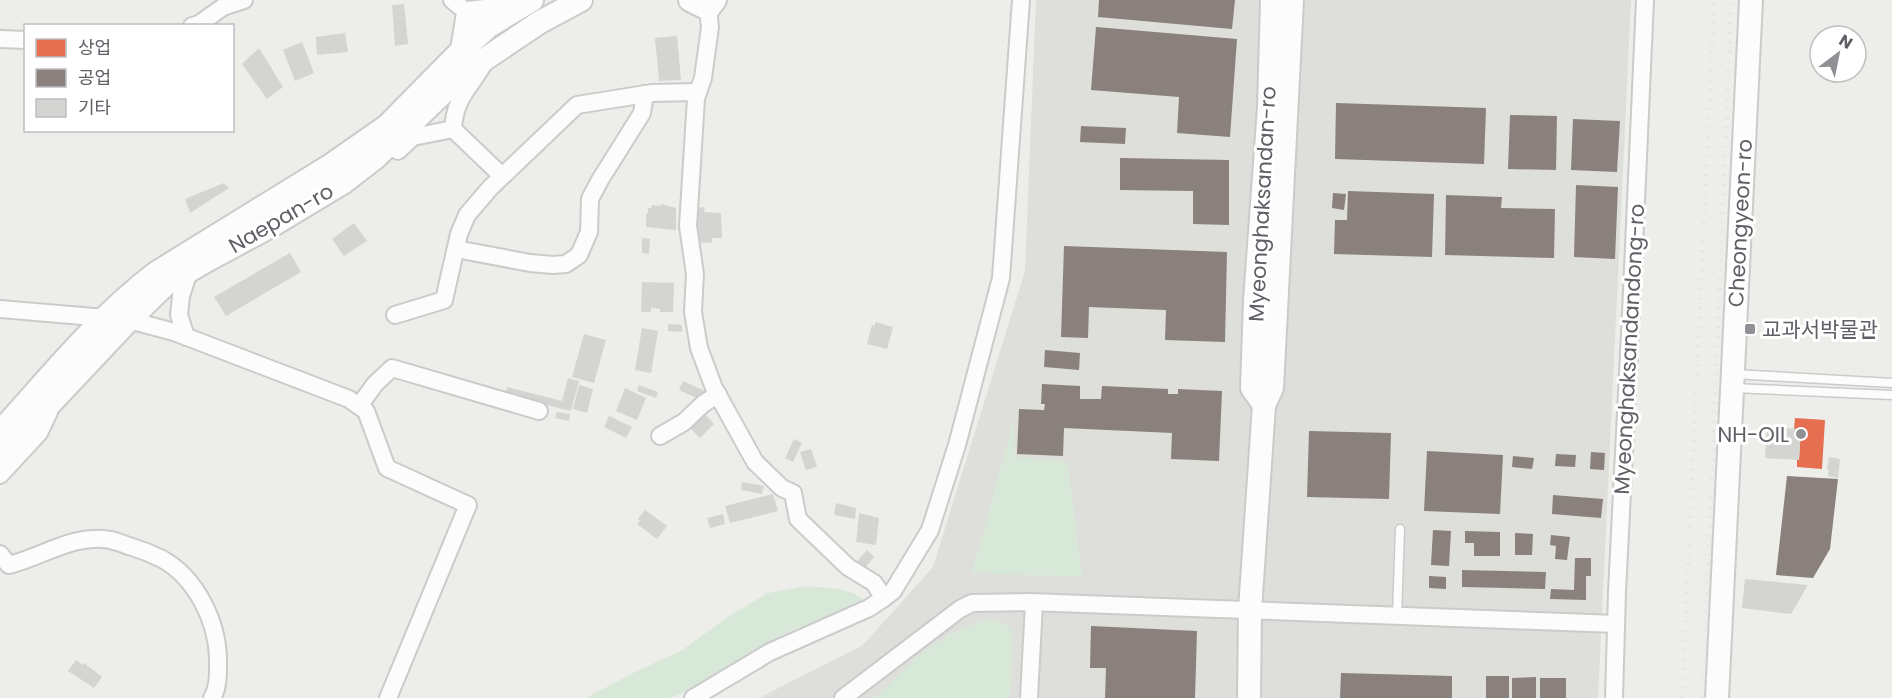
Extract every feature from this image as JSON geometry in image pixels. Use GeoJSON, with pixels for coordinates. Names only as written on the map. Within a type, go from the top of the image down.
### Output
{"type":"FeatureCollection","features":[{"type":"Feature","properties":{"kind":"street"},"geometry":{"type":"LineString","coordinates":[[199,24],[223,6],[244,0]]}},
{"type":"Feature","properties":{"kind":"street"},"geometry":{"type":"LineString","coordinates":[[462,50],[460,7],[502,9],[532,0]]}},
{"type":"Feature","properties":{"kind":"street","name":"Naepan-ro"},"geometry":{"type":"LineString","coordinates":[[0,432],[78,343],[130,293],[156,273],[332,165],[387,126],[489,26],[532,0]]}},
{"type":"Feature","properties":{"kind":"street","name":"Naepan-ro"},"geometry":{"type":"LineString","coordinates":[[0,457],[165,285],[315,200],[368,163],[447,89],[488,57],[540,22],[582,0]]}},
{"type":"Feature","properties":{"kind":"street"},"geometry":{"type":"LineString","coordinates":[[693,698],[770,652],[868,608],[884,598],[893,591],[930,530],[957,445],[1001,278],[1021,0]]}},
{"type":"Feature","properties":{"kind":"street","name":"Myeonghaksandan-ro"},"geometry":{"type":"LineString","coordinates":[[1264,405],[1252,388],[1269,107],[1272,0]]}},
{"type":"Feature","properties":{"kind":"street","name":"Myeonghaksandan-ro"},"geometry":{"type":"LineString","coordinates":[[1249,698],[1250,610],[1264,405],[1272,388],[1292,0]]}},
{"type":"Feature","properties":{"kind":"street","name":"Myeonghaksandandong-ro"},"geometry":{"type":"LineString","coordinates":[[1614,698],[1645,0]]}},
{"type":"Feature","properties":{"kind":"street","name":"Cheongyeon-ro"},"geometry":{"type":"LineString","coordinates":[[1717,698],[1751,0]]}},
{"type":"Feature","properties":{"kind":"street"},"geometry":{"type":"LineString","coordinates":[[705,2],[710,27],[703,78],[696,98],[688,226],[695,274],[693,312],[699,348],[718,394],[755,462],[782,488],[793,493],[798,519],[848,567],[873,583],[884,598]]}},
{"type":"Feature","properties":{"kind":"street"},"geometry":{"type":"LineString","coordinates":[[0,39],[24,40]]}},
{"type":"Feature","properties":{"kind":"street"},"geometry":{"type":"LineString","coordinates":[[488,57],[460,98],[454,113],[453,129],[502,176]]}},
{"type":"Feature","properties":{"kind":"street"},"geometry":{"type":"LineString","coordinates":[[395,315],[444,300],[459,234],[467,215],[502,176],[577,105],[645,94],[698,92]]}},
{"type":"Feature","properties":{"kind":"street"},"geometry":{"type":"LineString","coordinates":[[456,249],[553,265],[566,264],[579,255],[589,232],[590,199],[642,113],[645,94]]}},
{"type":"Feature","properties":{"kind":"street"},"geometry":{"type":"LineString","coordinates":[[368,163],[389,158],[413,136],[453,129]]}},
{"type":"Feature","properties":{"kind":"street"},"geometry":{"type":"LineString","coordinates":[[186,337],[179,315],[181,296],[189,271]]}},
{"type":"Feature","properties":{"kind":"street"},"geometry":{"type":"LineString","coordinates":[[0,309],[129,320],[186,337],[349,399],[366,411],[387,468],[468,505],[388,698]]}},
{"type":"Feature","properties":{"kind":"street"},"geometry":{"type":"LineString","coordinates":[[358,406],[375,384],[392,368],[539,411]]}},
{"type":"Feature","properties":{"kind":"street"},"geometry":{"type":"LineString","coordinates":[[660,436],[684,422],[703,404],[718,394]]}},
{"type":"Feature","properties":{"kind":"street"},"geometry":{"type":"LineString","coordinates":[[0,475],[39,433],[57,398]]}},
{"type":"Feature","properties":{"kind":"street"},"geometry":{"type":"LineString","coordinates":[[0,554],[9,565],[76,541],[109,539],[162,559],[183,574],[198,594],[207,612],[218,645],[218,675],[215,694],[212,698]]}},
{"type":"Feature","properties":{"kind":"street"},"geometry":{"type":"LineString","coordinates":[[843,698],[960,609],[972,603],[1250,610],[1616,624]]}},
{"type":"Feature","properties":{"kind":"street"},"geometry":{"type":"LineString","coordinates":[[1029,698],[1034,603]]}},
{"type":"Feature","properties":{"kind":"lane"},"geometry":{"type":"LineString","coordinates":[[1732,381],[1892,383]]}},
{"type":"Feature","properties":{"kind":"lane"},"geometry":{"type":"LineString","coordinates":[[1732,381],[1892,395]]}},
{"type":"Feature","properties":{"kind":"lane"},"geometry":{"type":"LineString","coordinates":[[1397,616],[1400,529]]}},
{"type":"Feature","properties":{"kind":"shaded area"},"geometry":{"type":"Polygon","coordinates":[[[1036,0],[1631,0],[1598,698],[759,698],[863,645],[933,567],[1025,271],[1036,0]]]}},
{"type":"Feature","properties":{"kind":"green space"},"geometry":{"type":"Polygon","coordinates":[[[1014,419],[1015,457],[1068,462],[1082,577],[972,573],[1014,419]]]}},
{"type":"Feature","properties":{"kind":"green space"},"geometry":{"type":"Polygon","coordinates":[[[807,586],[844,590],[864,600],[859,605],[792,630],[700,686],[670,698],[586,698],[681,651],[729,616],[768,593],[807,586]]]}},
{"type":"Feature","properties":{"kind":"green space"},"geometry":{"type":"Polygon","coordinates":[[[988,619],[1005,624],[1013,633],[1010,698],[874,698],[917,657],[951,633],[988,619]]]}},
{"type":"Feature","properties":{"kind":"building: 상업"},"geometry":{"type":"Polygon","coordinates":[[[1795,418],[1825,420],[1822,469],[1797,467],[1801,429],[1794,429],[1795,418]]]}},
{"type":"Feature","properties":{"kind":"building: 공업"},"geometry":{"type":"Polygon","coordinates":[[[1099,0],[1235,0],[1232,29],[1098,17],[1099,0]]]}},
{"type":"Feature","properties":{"kind":"building: 공업"},"geometry":{"type":"Polygon","coordinates":[[[1096,27],[1237,39],[1230,137],[1177,133],[1179,97],[1091,90],[1096,27]]]}},
{"type":"Feature","properties":{"kind":"building: 공업"},"geometry":{"type":"Polygon","coordinates":[[[1336,103],[1486,108],[1484,164],[1335,159],[1336,103]]]}},
{"type":"Feature","properties":{"kind":"building: 공업"},"geometry":{"type":"Polygon","coordinates":[[[1510,115],[1557,116],[1556,170],[1508,169],[1510,115]]]}},
{"type":"Feature","properties":{"kind":"building: 공업"},"geometry":{"type":"Polygon","coordinates":[[[1573,119],[1620,121],[1617,172],[1571,170],[1573,119]]]}},
{"type":"Feature","properties":{"kind":"building: 공업"},"geometry":{"type":"Polygon","coordinates":[[[1081,126],[1126,128],[1125,144],[1080,142],[1081,126]]]}},
{"type":"Feature","properties":{"kind":"building: 공업"},"geometry":{"type":"Polygon","coordinates":[[[1120,158],[1229,160],[1229,225],[1193,224],[1193,191],[1120,190],[1120,158]]]}},
{"type":"Feature","properties":{"kind":"building: 공업"},"geometry":{"type":"Polygon","coordinates":[[[1576,185],[1618,187],[1615,259],[1574,257],[1576,185]]]}},
{"type":"Feature","properties":{"kind":"building: 공업"},"geometry":{"type":"Polygon","coordinates":[[[1348,191],[1434,194],[1432,257],[1334,254],[1335,220],[1347,220],[1348,191]]]}},
{"type":"Feature","properties":{"kind":"building: 공업"},"geometry":{"type":"Polygon","coordinates":[[[1333,193],[1346,194],[1344,210],[1332,208],[1333,193]]]}},
{"type":"Feature","properties":{"kind":"building: 공업"},"geometry":{"type":"Polygon","coordinates":[[[1446,195],[1502,197],[1501,208],[1555,209],[1554,258],[1445,255],[1446,195]]]}},
{"type":"Feature","properties":{"kind":"building: 공업"},"geometry":{"type":"Polygon","coordinates":[[[1064,246],[1227,252],[1225,342],[1165,340],[1166,310],[1089,307],[1088,338],[1061,337],[1064,246]]]}},
{"type":"Feature","properties":{"kind":"building: 공업"},"geometry":{"type":"Polygon","coordinates":[[[1045,350],[1080,353],[1079,370],[1044,367],[1045,350]]]}},
{"type":"Feature","properties":{"kind":"building: 공업"},"geometry":{"type":"Polygon","coordinates":[[[1042,384],[1080,386],[1080,399],[1101,399],[1102,386],[1168,389],[1168,394],[1178,394],[1178,389],[1222,391],[1219,461],[1171,459],[1172,433],[1064,428],[1063,456],[1017,454],[1019,409],[1044,410],[1045,404],[1041,404],[1042,384]]]}},
{"type":"Feature","properties":{"kind":"building: 공업"},"geometry":{"type":"Polygon","coordinates":[[[1309,431],[1391,433],[1389,499],[1307,497],[1309,431]]]}},
{"type":"Feature","properties":{"kind":"building: 공업"},"geometry":{"type":"Polygon","coordinates":[[[1427,451],[1503,455],[1500,514],[1424,511],[1427,451]]]}},
{"type":"Feature","properties":{"kind":"building: 공업"},"geometry":{"type":"Polygon","coordinates":[[[1591,452],[1605,453],[1604,470],[1590,469],[1591,452]]]}},
{"type":"Feature","properties":{"kind":"building: 공업"},"geometry":{"type":"Polygon","coordinates":[[[1556,454],[1576,455],[1575,467],[1555,466],[1556,454]]]}},
{"type":"Feature","properties":{"kind":"building: 공업"},"geometry":{"type":"Polygon","coordinates":[[[1513,456],[1534,458],[1532,469],[1512,467],[1513,456]]]}},
{"type":"Feature","properties":{"kind":"building: 공업"},"geometry":{"type":"Polygon","coordinates":[[[1787,476],[1838,479],[1830,549],[1813,578],[1776,575],[1787,476]]]}},
{"type":"Feature","properties":{"kind":"building: 공업"},"geometry":{"type":"Polygon","coordinates":[[[1553,495],[1603,499],[1601,518],[1552,514],[1553,495]]]}},
{"type":"Feature","properties":{"kind":"building: 공업"},"geometry":{"type":"Polygon","coordinates":[[[1433,530],[1451,531],[1449,566],[1431,565],[1433,530]]]}},
{"type":"Feature","properties":{"kind":"building: 공업"},"geometry":{"type":"Polygon","coordinates":[[[1465,531],[1500,532],[1500,556],[1474,556],[1474,543],[1465,543],[1465,531]]]}},
{"type":"Feature","properties":{"kind":"building: 공업"},"geometry":{"type":"Polygon","coordinates":[[[1515,533],[1533,534],[1532,555],[1515,555],[1515,533]]]}},
{"type":"Feature","properties":{"kind":"building: 공업"},"geometry":{"type":"Polygon","coordinates":[[[1551,535],[1570,537],[1567,560],[1555,559],[1556,546],[1550,545],[1551,535]]]}},
{"type":"Feature","properties":{"kind":"building: 공업"},"geometry":{"type":"Polygon","coordinates":[[[1575,558],[1591,558],[1591,576],[1586,576],[1586,600],[1550,599],[1551,589],[1574,590],[1575,558]]]}},
{"type":"Feature","properties":{"kind":"building: 공업"},"geometry":{"type":"Polygon","coordinates":[[[1462,570],[1546,572],[1545,589],[1462,587],[1462,570]]]}},
{"type":"Feature","properties":{"kind":"building: 공업"},"geometry":{"type":"Polygon","coordinates":[[[1429,576],[1446,577],[1446,589],[1429,588],[1429,576]]]}},
{"type":"Feature","properties":{"kind":"building: 공업"},"geometry":{"type":"Polygon","coordinates":[[[1091,626],[1197,631],[1195,698],[1105,698],[1106,668],[1090,668],[1091,626]]]}},
{"type":"Feature","properties":{"kind":"building: 공업"},"geometry":{"type":"Polygon","coordinates":[[[1341,673],[1452,676],[1452,698],[1340,698],[1341,673]]]}},
{"type":"Feature","properties":{"kind":"building: 공업"},"geometry":{"type":"Polygon","coordinates":[[[1486,676],[1509,676],[1509,698],[1486,698],[1486,676]]]}},
{"type":"Feature","properties":{"kind":"building: 공업"},"geometry":{"type":"Polygon","coordinates":[[[1536,677],[1536,698],[1512,698],[1512,678],[1536,677]]]}},
{"type":"Feature","properties":{"kind":"building: 공업"},"geometry":{"type":"Polygon","coordinates":[[[1540,678],[1566,678],[1566,698],[1540,698],[1540,678]]]}},
{"type":"Feature","properties":{"kind":"building: 기타"},"geometry":{"type":"Polygon","coordinates":[[[404,4],[408,44],[395,46],[392,5],[404,4]]]}},
{"type":"Feature","properties":{"kind":"building: 기타"},"geometry":{"type":"Polygon","coordinates":[[[345,33],[348,52],[317,55],[316,37],[345,33]]]}},
{"type":"Feature","properties":{"kind":"building: 기타"},"geometry":{"type":"Polygon","coordinates":[[[677,36],[681,80],[659,81],[655,38],[677,36]]]}},
{"type":"Feature","properties":{"kind":"building: 기타"},"geometry":{"type":"Polygon","coordinates":[[[302,42],[314,73],[295,81],[283,50],[302,42]]]}},
{"type":"Feature","properties":{"kind":"building: 기타"},"geometry":{"type":"Polygon","coordinates":[[[259,48],[283,87],[267,99],[242,64],[259,48]]]}},
{"type":"Feature","properties":{"kind":"building: 기타"},"geometry":{"type":"Polygon","coordinates":[[[224,183],[229,188],[190,213],[185,199],[224,183]]]}},
{"type":"Feature","properties":{"kind":"building: 기타"},"geometry":{"type":"Polygon","coordinates":[[[661,204],[676,208],[676,230],[646,227],[648,208],[652,205],[661,206],[661,204]]]}},
{"type":"Feature","properties":{"kind":"building: 기타"},"geometry":{"type":"Polygon","coordinates":[[[705,207],[704,212],[721,213],[722,238],[712,238],[712,243],[695,242],[696,208],[705,207]]]}},
{"type":"Feature","properties":{"kind":"building: 기타"},"geometry":{"type":"Polygon","coordinates":[[[354,223],[367,241],[344,256],[332,239],[354,223]]]}},
{"type":"Feature","properties":{"kind":"building: 기타"},"geometry":{"type":"Polygon","coordinates":[[[642,238],[650,239],[649,254],[642,253],[642,238]]]}},
{"type":"Feature","properties":{"kind":"building: 기타"},"geometry":{"type":"Polygon","coordinates":[[[290,253],[301,272],[226,316],[214,297],[290,253]]]}},
{"type":"Feature","properties":{"kind":"building: 기타"},"geometry":{"type":"Polygon","coordinates":[[[642,282],[674,283],[673,312],[660,312],[660,309],[651,308],[651,312],[641,312],[642,282]]]}},
{"type":"Feature","properties":{"kind":"building: 기타"},"geometry":{"type":"Polygon","coordinates":[[[875,322],[893,327],[887,349],[867,344],[875,322]]]}},
{"type":"Feature","properties":{"kind":"building: 기타"},"geometry":{"type":"Polygon","coordinates":[[[668,324],[682,325],[682,332],[668,331],[668,324]]]}},
{"type":"Feature","properties":{"kind":"building: 기타"},"geometry":{"type":"Polygon","coordinates":[[[642,328],[658,331],[651,373],[635,370],[642,328]]]}},
{"type":"Feature","properties":{"kind":"building: 기타"},"geometry":{"type":"Polygon","coordinates":[[[584,334],[606,340],[594,383],[572,377],[584,334]]]}},
{"type":"Feature","properties":{"kind":"building: 기타"},"geometry":{"type":"Polygon","coordinates":[[[568,378],[579,381],[571,411],[505,395],[507,387],[562,401],[568,378]]]}},
{"type":"Feature","properties":{"kind":"building: 기타"},"geometry":{"type":"Polygon","coordinates":[[[683,381],[705,391],[701,400],[679,390],[683,381]]]}},
{"type":"Feature","properties":{"kind":"building: 기타"},"geometry":{"type":"Polygon","coordinates":[[[579,385],[593,389],[587,413],[573,409],[579,385]]]}},
{"type":"Feature","properties":{"kind":"building: 기타"},"geometry":{"type":"Polygon","coordinates":[[[639,385],[658,392],[656,398],[637,391],[639,385]]]}},
{"type":"Feature","properties":{"kind":"building: 기타"},"geometry":{"type":"Polygon","coordinates":[[[625,388],[646,398],[637,420],[616,411],[625,388]]]}},
{"type":"Feature","properties":{"kind":"building: 기타"},"geometry":{"type":"Polygon","coordinates":[[[557,412],[570,414],[569,421],[555,418],[557,412]]]}},
{"type":"Feature","properties":{"kind":"building: 기타"},"geometry":{"type":"Polygon","coordinates":[[[704,413],[714,424],[700,438],[689,427],[704,413]]]}},
{"type":"Feature","properties":{"kind":"building: 기타"},"geometry":{"type":"Polygon","coordinates":[[[609,416],[632,427],[626,438],[604,427],[609,416]]]}},
{"type":"Feature","properties":{"kind":"building: 기타"},"geometry":{"type":"Polygon","coordinates":[[[1767,427],[1801,429],[1799,460],[1765,458],[1767,427]]]}},
{"type":"Feature","properties":{"kind":"building: 기타"},"geometry":{"type":"Polygon","coordinates":[[[794,439],[802,443],[793,462],[785,458],[794,439]]]}},
{"type":"Feature","properties":{"kind":"building: 기타"},"geometry":{"type":"Polygon","coordinates":[[[811,449],[817,467],[806,470],[800,452],[811,449]]]}},
{"type":"Feature","properties":{"kind":"building: 기타"},"geometry":{"type":"Polygon","coordinates":[[[1829,457],[1840,459],[1838,478],[1828,476],[1829,457]]]}},
{"type":"Feature","properties":{"kind":"building: 기타"},"geometry":{"type":"Polygon","coordinates":[[[742,482],[764,486],[762,494],[741,490],[742,482]]]}},
{"type":"Feature","properties":{"kind":"building: 기타"},"geometry":{"type":"Polygon","coordinates":[[[773,494],[778,511],[730,523],[725,506],[773,494]]]}},
{"type":"Feature","properties":{"kind":"building: 기타"},"geometry":{"type":"Polygon","coordinates":[[[836,503],[856,508],[855,519],[834,515],[836,503]]]}},
{"type":"Feature","properties":{"kind":"building: 기타"},"geometry":{"type":"Polygon","coordinates":[[[645,510],[667,526],[657,539],[637,524],[645,510]]]}},
{"type":"Feature","properties":{"kind":"building: 기타"},"geometry":{"type":"Polygon","coordinates":[[[859,513],[879,518],[876,545],[856,542],[859,513]]]}},
{"type":"Feature","properties":{"kind":"building: 기타"},"geometry":{"type":"Polygon","coordinates":[[[723,514],[725,524],[710,528],[707,518],[723,514]]]}},
{"type":"Feature","properties":{"kind":"building: 기타"},"geometry":{"type":"Polygon","coordinates":[[[867,550],[874,557],[864,569],[856,563],[867,550]]]}},
{"type":"Feature","properties":{"kind":"building: 기타"},"geometry":{"type":"Polygon","coordinates":[[[1745,579],[1808,585],[1791,614],[1742,608],[1745,579]]]}},
{"type":"Feature","properties":{"kind":"building: 기타"},"geometry":{"type":"Polygon","coordinates":[[[76,660],[83,665],[84,663],[102,677],[94,688],[68,671],[76,660]]]}},
{"type":"Feature","properties":{"kind":"railway"},"geometry":{"type":"LineString","coordinates":[[1682,698],[1714,0]]}},
{"type":"Feature","properties":{"kind":"railway"},"geometry":{"type":"LineString","coordinates":[[1703,698],[1731,0]]}},
{"type":"Feature","properties":{"kind":"place","name":"교과서박물관"},"geometry":{"type":"Point","coordinates":[1750,329]}},
{"type":"Feature","properties":{"kind":"place","name":"NH-OIL"},"geometry":{"type":"Point","coordinates":[1801,434]}}]}
